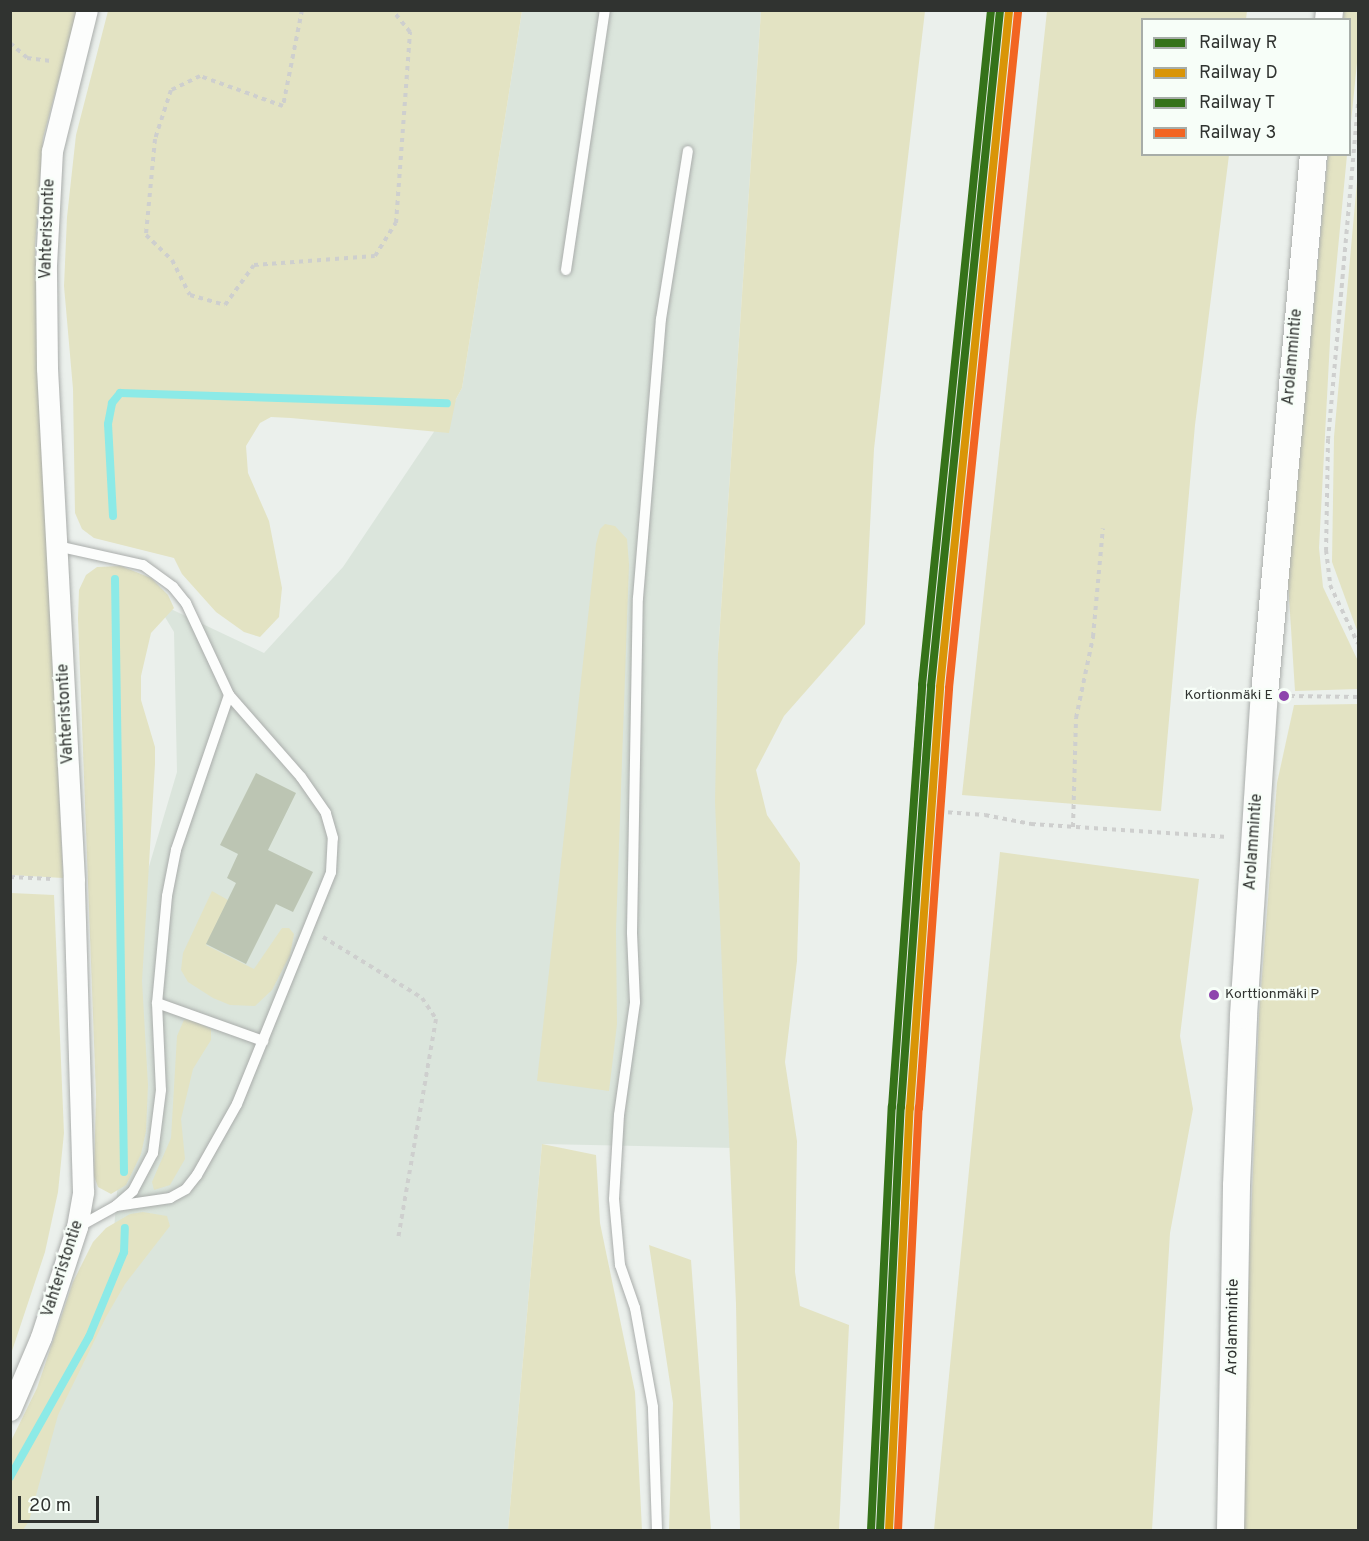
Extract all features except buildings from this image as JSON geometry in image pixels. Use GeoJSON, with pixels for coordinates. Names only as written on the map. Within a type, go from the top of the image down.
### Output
{"type":"FeatureCollection","features":[{"type":"Feature","properties":{"kind":"street","name":"Vahteristontie"},"geometry":{"type":"LineString","coordinates":[[10,1410],[41,1337],[77,1227],[83,1180],[74,880],[47,368],[47,214],[52,152],[87,10]]}},
{"type":"Feature","properties":{"kind":"street","name":"Arolammintie"},"geometry":{"type":"LineString","coordinates":[[1229,1530],[1236,1185],[1255,839],[1264,694],[1313,156]]}},
{"type":"Feature","properties":{"kind":"lane"},"geometry":{"type":"LineString","coordinates":[[566,270],[605,10]]}},
{"type":"Feature","properties":{"kind":"lane"},"geometry":{"type":"LineString","coordinates":[[657,1530],[653,1407],[635,1308],[620,1264],[614,1199],[619,1115],[635,1002],[632,932],[638,598],[661,319],[688,151]]}},
{"type":"Feature","properties":{"kind":"lane"},"geometry":{"type":"LineString","coordinates":[[57,546],[143,565],[173,587],[186,603],[229,695],[317,797],[330,824],[334,848],[331,872],[227,1124],[186,1189],[160,1201],[116,1206]]}},
{"type":"Feature","properties":{"kind":"lane"},"geometry":{"type":"LineString","coordinates":[[77,1227],[116,1206],[140,1182],[157,1138],[161,1090],[157,1003],[167,896],[176,850],[229,695]]}},
{"type":"Feature","properties":{"kind":"lane"},"geometry":{"type":"LineString","coordinates":[[157,1003],[263,1041]]}},
{"type":"Feature","properties":{"kind":"path"},"geometry":{"type":"LineString","coordinates":[[302,10],[283,106],[200,76],[171,90],[155,140],[146,235],[172,260],[190,295],[225,305],[254,266],[375,256],[396,223],[410,32],[392,10]]}},
{"type":"Feature","properties":{"kind":"path"},"geometry":{"type":"LineString","coordinates":[[10,43],[27,58],[73,64]]}},
{"type":"Feature","properties":{"kind":"path"},"geometry":{"type":"LineString","coordinates":[[1359,104],[1329,439],[1326,550],[1330,585],[1359,644]]}},
{"type":"Feature","properties":{"kind":"path"},"geometry":{"type":"LineString","coordinates":[[1073,827],[1076,717],[1093,637],[1103,528]]}},
{"type":"Feature","properties":{"kind":"path"},"geometry":{"type":"LineString","coordinates":[[1264,694],[1359,697]]}},
{"type":"Feature","properties":{"kind":"path"},"geometry":{"type":"LineString","coordinates":[[930,811],[1073,827],[1255,839]]}},
{"type":"Feature","properties":{"kind":"path"},"geometry":{"type":"LineString","coordinates":[[12,876],[74,880]]}},
{"type":"Feature","properties":{"kind":"path"},"geometry":{"type":"LineString","coordinates":[[309,928],[422,998],[436,1019],[398,1239]]}},
{"type":"Feature","properties":{"kind":"shaded area"},"geometry":{"type":"Polygon","coordinates":[[[522,11],[761,11],[718,654],[735,1148],[542,1144],[508,1530],[11,1530],[10,1471],[110,1278],[142,890],[177,772],[174,632],[156,602],[264,653],[343,567],[456,399],[462,388],[522,11]]]}},
{"type":"Feature","properties":{"kind":"green space"},"geometry":{"type":"Polygon","coordinates":[[[10,11],[77,11],[43,138],[35,246],[63,878],[11,875],[10,11]]]}},
{"type":"Feature","properties":{"kind":"green space"},"geometry":{"type":"Polygon","coordinates":[[[108,11],[522,11],[462,388],[456,399],[449,433],[291,418],[271,417],[260,423],[246,446],[248,473],[269,521],[282,588],[279,617],[260,637],[244,632],[216,612],[182,574],[174,558],[94,538],[82,529],[75,513],[73,389],[64,286],[67,217],[76,135],[108,11]]]}},
{"type":"Feature","properties":{"kind":"green space"},"geometry":{"type":"Polygon","coordinates":[[[761,11],[925,11],[874,449],[865,624],[784,716],[756,770],[767,815],[800,863],[797,961],[785,1062],[797,1141],[795,1272],[800,1306],[849,1325],[839,1530],[740,1530],[736,1304],[715,802],[718,654],[761,11]]]}},
{"type":"Feature","properties":{"kind":"green space"},"geometry":{"type":"Polygon","coordinates":[[[1047,11],[1247,11],[1246,18],[1141,18],[1141,156],[1229,156],[1195,425],[1161,811],[962,795],[1047,11]]]}},
{"type":"Feature","properties":{"kind":"green space"},"geometry":{"type":"Polygon","coordinates":[[[1344,11],[1358,11],[1358,53],[1351,122],[1351,18],[1343,18],[1344,11]]]}},
{"type":"Feature","properties":{"kind":"green space"},"geometry":{"type":"Polygon","coordinates":[[[1328,156],[1347,156],[1331,322],[1319,548],[1323,587],[1358,661],[1358,689],[1295,691],[1288,582],[1328,156]]]}},
{"type":"Feature","properties":{"kind":"green space"},"geometry":{"type":"Polygon","coordinates":[[[1358,170],[1358,633],[1332,562],[1334,437],[1358,170]]]}},
{"type":"Feature","properties":{"kind":"green space"},"geometry":{"type":"Polygon","coordinates":[[[605,524],[615,526],[627,539],[629,564],[616,930],[617,1024],[609,1091],[537,1081],[596,544],[600,529],[605,524]]]}},
{"type":"Feature","properties":{"kind":"green space"},"geometry":{"type":"Polygon","coordinates":[[[121,566],[151,578],[168,595],[174,608],[151,633],[141,676],[141,700],[155,747],[142,981],[148,1085],[146,1131],[141,1154],[126,1185],[111,1194],[98,1187],[94,1176],[96,1095],[78,618],[79,590],[86,575],[97,567],[121,566]]]}},
{"type":"Feature","properties":{"kind":"green space"},"geometry":{"type":"Polygon","coordinates":[[[1358,704],[1357,1530],[1244,1530],[1246,1349],[1259,1015],[1277,783],[1294,705],[1358,704]]]}},
{"type":"Feature","properties":{"kind":"green space"},"geometry":{"type":"Polygon","coordinates":[[[1000,852],[1199,879],[1180,1036],[1193,1109],[1170,1233],[1152,1530],[934,1530],[1000,852]]]}},
{"type":"Feature","properties":{"kind":"green space"},"geometry":{"type":"Polygon","coordinates":[[[212,891],[228,900],[206,945],[254,969],[282,928],[289,928],[294,934],[290,955],[272,990],[255,1006],[230,1005],[213,998],[188,982],[181,970],[183,953],[212,891]]]}},
{"type":"Feature","properties":{"kind":"green space"},"geometry":{"type":"Polygon","coordinates":[[[11,893],[54,895],[64,1133],[58,1192],[45,1252],[11,1354],[11,893]]]}},
{"type":"Feature","properties":{"kind":"green space"},"geometry":{"type":"Polygon","coordinates":[[[190,1019],[211,1029],[211,1040],[193,1069],[181,1119],[185,1159],[170,1185],[154,1190],[152,1182],[171,1138],[177,1036],[184,1020],[190,1019]]]}},
{"type":"Feature","properties":{"kind":"green space"},"geometry":{"type":"Polygon","coordinates":[[[542,1144],[596,1155],[600,1223],[635,1392],[642,1530],[508,1530],[542,1144]]]}},
{"type":"Feature","properties":{"kind":"green space"},"geometry":{"type":"Polygon","coordinates":[[[143,1212],[167,1216],[170,1226],[125,1284],[106,1317],[58,1415],[29,1521],[23,1530],[11,1530],[11,1441],[37,1388],[73,1282],[93,1242],[106,1228],[130,1214],[143,1212]]]}},
{"type":"Feature","properties":{"kind":"green space"},"geometry":{"type":"Polygon","coordinates":[[[649,1245],[691,1260],[711,1530],[669,1530],[673,1403],[649,1245]]]}},
{"type":"Feature","properties":{"kind":"waterway"},"geometry":{"type":"LineString","coordinates":[[113,516],[108,424],[112,403],[120,393],[447,403]]}},
{"type":"Feature","properties":{"kind":"waterway"},"geometry":{"type":"LineString","coordinates":[[115,579],[124,1172]]}},
{"type":"Feature","properties":{"kind":"waterway"},"geometry":{"type":"LineString","coordinates":[[10,1477],[89,1337],[124,1252],[125,1228]]}},
{"type":"Feature","properties":{"kind":"rail line","name":"T"},"geometry":{"type":"LineString","coordinates":[[871,1530],[892,1107],[922,685],[991,10]]}},
{"type":"Feature","properties":{"kind":"rail line","name":"R"},"geometry":{"type":"LineString","coordinates":[[880,1530],[901,1107],[931,686],[1000,10]]}},
{"type":"Feature","properties":{"kind":"rail line","name":"D"},"geometry":{"type":"LineString","coordinates":[[889,1530],[910,1108],[940,687],[1009,11]]}},
{"type":"Feature","properties":{"kind":"rail line","name":"3"},"geometry":{"type":"LineString","coordinates":[[898,1530],[919,1108],[949,688],[1018,12]]}},
{"type":"Feature","properties":{"kind":"place","name":"Kortionmäki E"},"geometry":{"type":"Point","coordinates":[1284,696]}},
{"type":"Feature","properties":{"kind":"place","name":"Korttionmäki P"},"geometry":{"type":"Point","coordinates":[1214,995]}}]}
